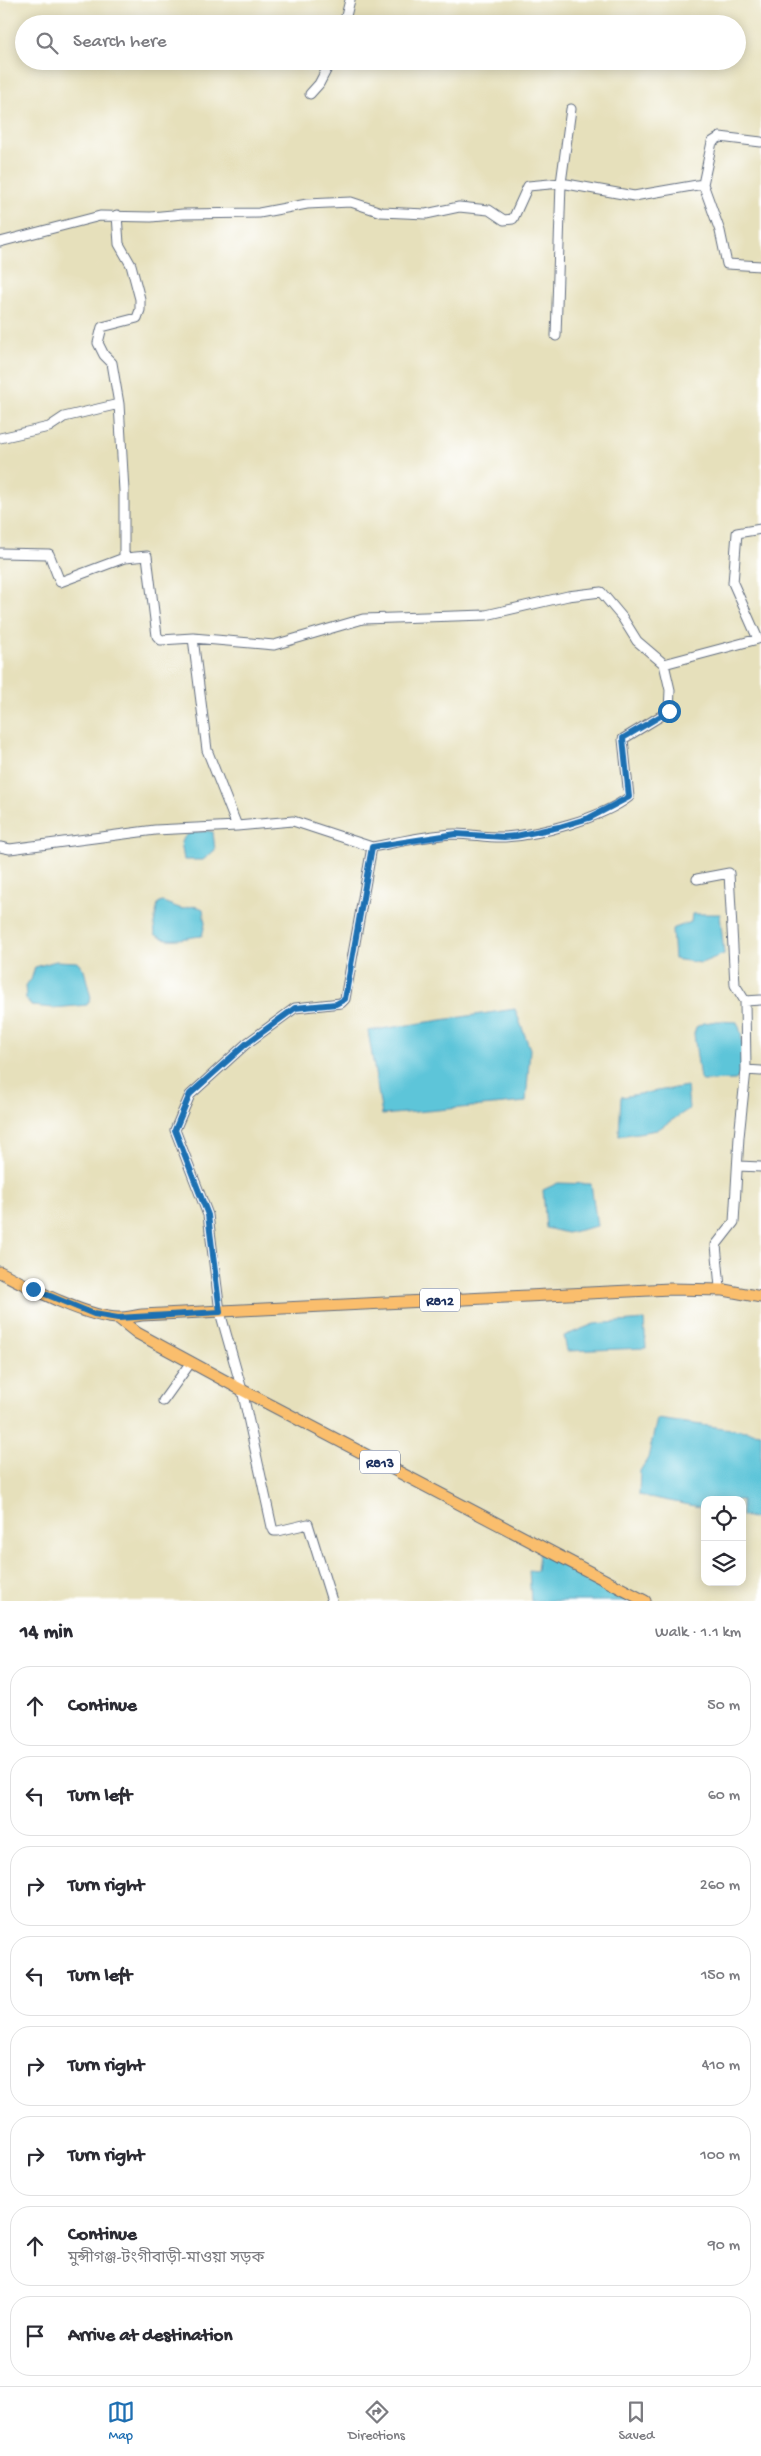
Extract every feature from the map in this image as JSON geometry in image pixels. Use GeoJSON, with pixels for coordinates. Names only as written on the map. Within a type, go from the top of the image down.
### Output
{"type":"FeatureCollection","features":[{"type":"Feature","properties":{"kind":"main road","name":"R812"},"geometry":{"type":"LineString","coordinates":[[0,1272],[33,1289],[94,1314],[118,1318],[670,1289],[724,1290],[761,1297]]}},
{"type":"Feature","properties":{"kind":"main road","name":"R813"},"geometry":{"type":"LineString","coordinates":[[118,1318],[137,1333],[242,1390],[645,1601]]}},
{"type":"Feature","properties":{"kind":"street"},"geometry":{"type":"LineString","coordinates":[[346,15],[350,0]]}},
{"type":"Feature","properties":{"kind":"street"},"geometry":{"type":"LineString","coordinates":[[310,94],[319,84],[326,70]]}},
{"type":"Feature","properties":{"kind":"street"},"geometry":{"type":"LineString","coordinates":[[556,336],[561,183],[571,109]]}},
{"type":"Feature","properties":{"kind":"street"},"geometry":{"type":"LineString","coordinates":[[761,142],[720,137],[712,142],[703,184],[720,231],[727,264],[761,266]]}},
{"type":"Feature","properties":{"kind":"street"},"geometry":{"type":"LineString","coordinates":[[0,242],[100,216],[151,217],[183,214],[259,213],[307,204],[351,202],[381,212],[426,214],[459,208],[489,210],[508,220],[513,220],[528,186],[561,183],[634,196],[703,184]]}},
{"type":"Feature","properties":{"kind":"street"},"geometry":{"type":"LineString","coordinates":[[117,215],[119,244],[129,260],[136,282],[140,310],[137,318],[102,327],[98,342],[104,355],[112,363],[119,404],[124,558]]}},
{"type":"Feature","properties":{"kind":"street"},"geometry":{"type":"LineString","coordinates":[[0,438],[49,427],[64,417],[119,404]]}},
{"type":"Feature","properties":{"kind":"street"},"geometry":{"type":"LineString","coordinates":[[664,664],[759,644],[734,583],[736,533],[761,529]]}},
{"type":"Feature","properties":{"kind":"street"},"geometry":{"type":"LineString","coordinates":[[0,553],[50,554],[60,582],[124,558],[147,556],[157,636],[161,640],[192,638],[274,645],[363,619],[486,615],[568,596],[601,592],[622,617],[637,641],[664,664],[670,690],[669,711],[623,738],[630,794],[627,799],[589,818],[559,827],[516,836],[456,834],[372,847],[293,820],[237,826],[155,830],[10,849],[0,847]]}},
{"type":"Feature","properties":{"kind":"street"},"geometry":{"type":"LineString","coordinates":[[192,638],[207,750],[237,826]]}},
{"type":"Feature","properties":{"kind":"street"},"geometry":{"type":"LineString","coordinates":[[332,1601],[308,1524],[278,1531],[274,1531],[272,1527],[242,1390],[220,1312],[208,1215],[175,1130],[190,1094],[246,1044],[295,1008],[336,1004],[345,999],[372,847]]}},
{"type":"Feature","properties":{"kind":"street"},"geometry":{"type":"LineString","coordinates":[[697,879],[729,873],[735,985],[744,1001],[746,1070],[734,1222],[716,1245],[720,1287],[724,1290]]}},
{"type":"Feature","properties":{"kind":"street"},"geometry":{"type":"LineString","coordinates":[[744,1001],[761,1000]]}},
{"type":"Feature","properties":{"kind":"street"},"geometry":{"type":"LineString","coordinates":[[746,1070],[761,1071]]}},
{"type":"Feature","properties":{"kind":"street"},"geometry":{"type":"LineString","coordinates":[[738,1166],[761,1167]]}},
{"type":"Feature","properties":{"kind":"street"},"geometry":{"type":"LineString","coordinates":[[163,1401],[191,1362]]}},
{"type":"Feature","properties":{"kind":"water"},"geometry":{"type":"Polygon","coordinates":[[[213,832],[215,850],[203,860],[184,860],[181,842],[183,838],[192,833],[213,832]]]}},
{"type":"Feature","properties":{"kind":"water"},"geometry":{"type":"Polygon","coordinates":[[[163,902],[182,909],[193,906],[203,909],[205,924],[202,936],[165,939],[155,934],[154,924],[158,903],[163,902]]]}},
{"type":"Feature","properties":{"kind":"water"},"geometry":{"type":"Polygon","coordinates":[[[692,914],[720,914],[724,954],[701,963],[674,959],[672,929],[691,922],[692,914]]]}},
{"type":"Feature","properties":{"kind":"water"},"geometry":{"type":"Polygon","coordinates":[[[56,961],[78,962],[84,970],[91,998],[87,1005],[54,1008],[32,1006],[26,999],[25,985],[31,980],[35,967],[56,961]]]}},
{"type":"Feature","properties":{"kind":"water"},"geometry":{"type":"Polygon","coordinates":[[[515,1009],[530,1049],[526,1102],[382,1115],[368,1031],[515,1009]]]}},
{"type":"Feature","properties":{"kind":"water"},"geometry":{"type":"Polygon","coordinates":[[[717,1021],[737,1022],[740,1028],[742,1075],[735,1080],[703,1081],[700,1079],[694,1034],[696,1027],[704,1023],[717,1021]]]}},
{"type":"Feature","properties":{"kind":"water"},"geometry":{"type":"Polygon","coordinates":[[[687,1086],[689,1109],[657,1130],[619,1136],[621,1097],[687,1086]]]}},
{"type":"Feature","properties":{"kind":"water"},"geometry":{"type":"Polygon","coordinates":[[[558,1183],[591,1184],[597,1226],[567,1233],[546,1228],[543,1190],[558,1183]]]}},
{"type":"Feature","properties":{"kind":"water"},"geometry":{"type":"Polygon","coordinates":[[[644,1320],[646,1348],[567,1351],[564,1336],[594,1324],[644,1320]]]}},
{"type":"Feature","properties":{"kind":"water"},"geometry":{"type":"Polygon","coordinates":[[[657,1419],[761,1433],[761,1497],[756,1519],[746,1517],[746,1496],[701,1496],[701,1507],[639,1495],[640,1471],[648,1458],[657,1419]]]}},
{"type":"Feature","properties":{"kind":"water"},"geometry":{"type":"Polygon","coordinates":[[[539,1553],[629,1599],[628,1601],[531,1601],[529,1570],[537,1571],[539,1553]]]}},
{"type":"Feature","properties":{"kind":"route"},"geometry":{"type":"LineString","coordinates":[[33,1289],[94,1314],[118,1318],[142,1315],[220,1312],[208,1215],[175,1130],[183,1106],[190,1094],[246,1044],[295,1008],[336,1004],[341,1003],[345,999],[372,847],[426,837],[456,834],[516,836],[559,827],[589,818],[629,797],[623,738],[669,711]]}}]}
